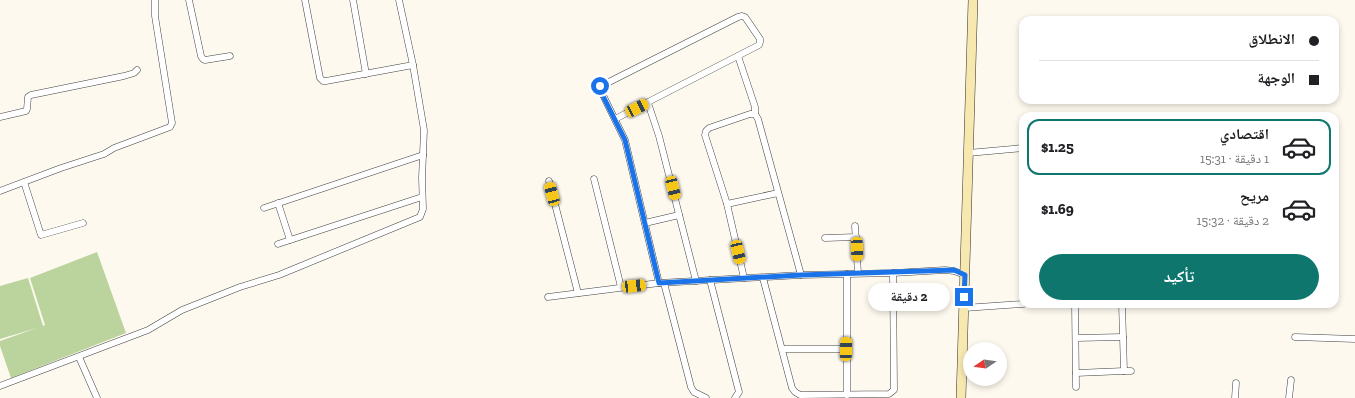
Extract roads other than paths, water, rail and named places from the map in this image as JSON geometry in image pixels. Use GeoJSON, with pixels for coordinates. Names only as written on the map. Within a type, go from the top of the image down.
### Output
{"type":"FeatureCollection","features":[{"type":"Feature","properties":{"kind":"street"},"geometry":{"type":"LineString","coordinates":[[0,191],[60,168],[104,154],[114,148],[170,127],[172,123],[155,16],[155,0]]}},
{"type":"Feature","properties":{"kind":"street"},"geometry":{"type":"LineString","coordinates":[[189,0],[201,56],[203,59],[205,60],[230,56]]}},
{"type":"Feature","properties":{"kind":"street"},"geometry":{"type":"LineString","coordinates":[[305,0],[320,78],[323,81],[413,64]]}},
{"type":"Feature","properties":{"kind":"street"},"geometry":{"type":"LineString","coordinates":[[353,0],[366,74]]}},
{"type":"Feature","properties":{"kind":"street"},"geometry":{"type":"LineString","coordinates":[[0,386],[148,330],[182,310],[240,287],[279,275],[416,220],[420,217],[424,209],[422,197],[424,130],[413,64],[399,0]]}},
{"type":"Feature","properties":{"kind":"street"},"geometry":{"type":"LineString","coordinates":[[961,398],[973,0]]}},
{"type":"Feature","properties":{"kind":"street"},"geometry":{"type":"LineString","coordinates":[[615,119],[759,45],[760,42],[745,17],[738,17],[601,86],[600,90],[625,140],[645,223],[691,387],[694,392],[706,398]]}},
{"type":"Feature","properties":{"kind":"street"},"geometry":{"type":"LineString","coordinates":[[738,56],[755,107],[755,114],[758,118],[801,275]]}},
{"type":"Feature","properties":{"kind":"street"},"geometry":{"type":"LineString","coordinates":[[0,117],[26,111],[28,109],[28,97],[31,95],[124,76],[134,73],[137,70]]}},
{"type":"Feature","properties":{"kind":"street"},"geometry":{"type":"LineString","coordinates":[[648,103],[659,136],[696,281]]}},
{"type":"Feature","properties":{"kind":"street"},"geometry":{"type":"LineString","coordinates":[[744,278],[727,204],[705,135],[709,128],[750,114],[755,114]]}},
{"type":"Feature","properties":{"kind":"street"},"geometry":{"type":"LineString","coordinates":[[968,152],[1019,148]]}},
{"type":"Feature","properties":{"kind":"street"},"geometry":{"type":"LineString","coordinates":[[264,208],[423,155]]}},
{"type":"Feature","properties":{"kind":"street"},"geometry":{"type":"LineString","coordinates":[[594,179],[621,287]]}},
{"type":"Feature","properties":{"kind":"street"},"geometry":{"type":"LineString","coordinates":[[549,180],[578,293]]}},
{"type":"Feature","properties":{"kind":"street"},"geometry":{"type":"LineString","coordinates":[[24,182],[41,235],[83,223]]}},
{"type":"Feature","properties":{"kind":"street"},"geometry":{"type":"LineString","coordinates":[[727,204],[778,193]]}},
{"type":"Feature","properties":{"kind":"street"},"geometry":{"type":"LineString","coordinates":[[278,244],[422,197]]}},
{"type":"Feature","properties":{"kind":"street"},"geometry":{"type":"LineString","coordinates":[[278,203],[290,240]]}},
{"type":"Feature","properties":{"kind":"street"},"geometry":{"type":"LineString","coordinates":[[645,223],[679,215]]}},
{"type":"Feature","properties":{"kind":"street"},"geometry":{"type":"LineString","coordinates":[[855,226],[858,273]]}},
{"type":"Feature","properties":{"kind":"street"},"geometry":{"type":"LineString","coordinates":[[825,238],[856,237]]}},
{"type":"Feature","properties":{"kind":"street"},"geometry":{"type":"LineString","coordinates":[[548,297],[662,283],[744,278],[944,270],[954,270],[965,275]]}},
{"type":"Feature","properties":{"kind":"street"},"geometry":{"type":"LineString","coordinates":[[763,278],[792,388],[795,392],[800,395],[889,394],[894,390],[893,273]]}},
{"type":"Feature","properties":{"kind":"street"},"geometry":{"type":"LineString","coordinates":[[846,395],[847,274]]}},
{"type":"Feature","properties":{"kind":"street"},"geometry":{"type":"LineString","coordinates":[[710,280],[739,392],[735,398]]}},
{"type":"Feature","properties":{"kind":"street"},"geometry":{"type":"LineString","coordinates":[[964,308],[1019,304]]}},
{"type":"Feature","properties":{"kind":"street"},"geometry":{"type":"LineString","coordinates":[[1075,308],[1076,387]]}},
{"type":"Feature","properties":{"kind":"street"},"geometry":{"type":"LineString","coordinates":[[1122,308],[1124,370]]}},
{"type":"Feature","properties":{"kind":"street"},"geometry":{"type":"LineString","coordinates":[[1076,338],[1122,337]]}},
{"type":"Feature","properties":{"kind":"street"},"geometry":{"type":"LineString","coordinates":[[1295,337],[1355,339]]}},
{"type":"Feature","properties":{"kind":"street"},"geometry":{"type":"LineString","coordinates":[[783,350],[846,349]]}},
{"type":"Feature","properties":{"kind":"street"},"geometry":{"type":"LineString","coordinates":[[78,357],[97,398]]}},
{"type":"Feature","properties":{"kind":"street"},"geometry":{"type":"LineString","coordinates":[[1076,373],[1131,370]]}},
{"type":"Feature","properties":{"kind":"street"},"geometry":{"type":"LineString","coordinates":[[1289,398],[1291,380]]}},
{"type":"Feature","properties":{"kind":"street"},"geometry":{"type":"LineString","coordinates":[[1235,398],[1236,383]]}}]}
